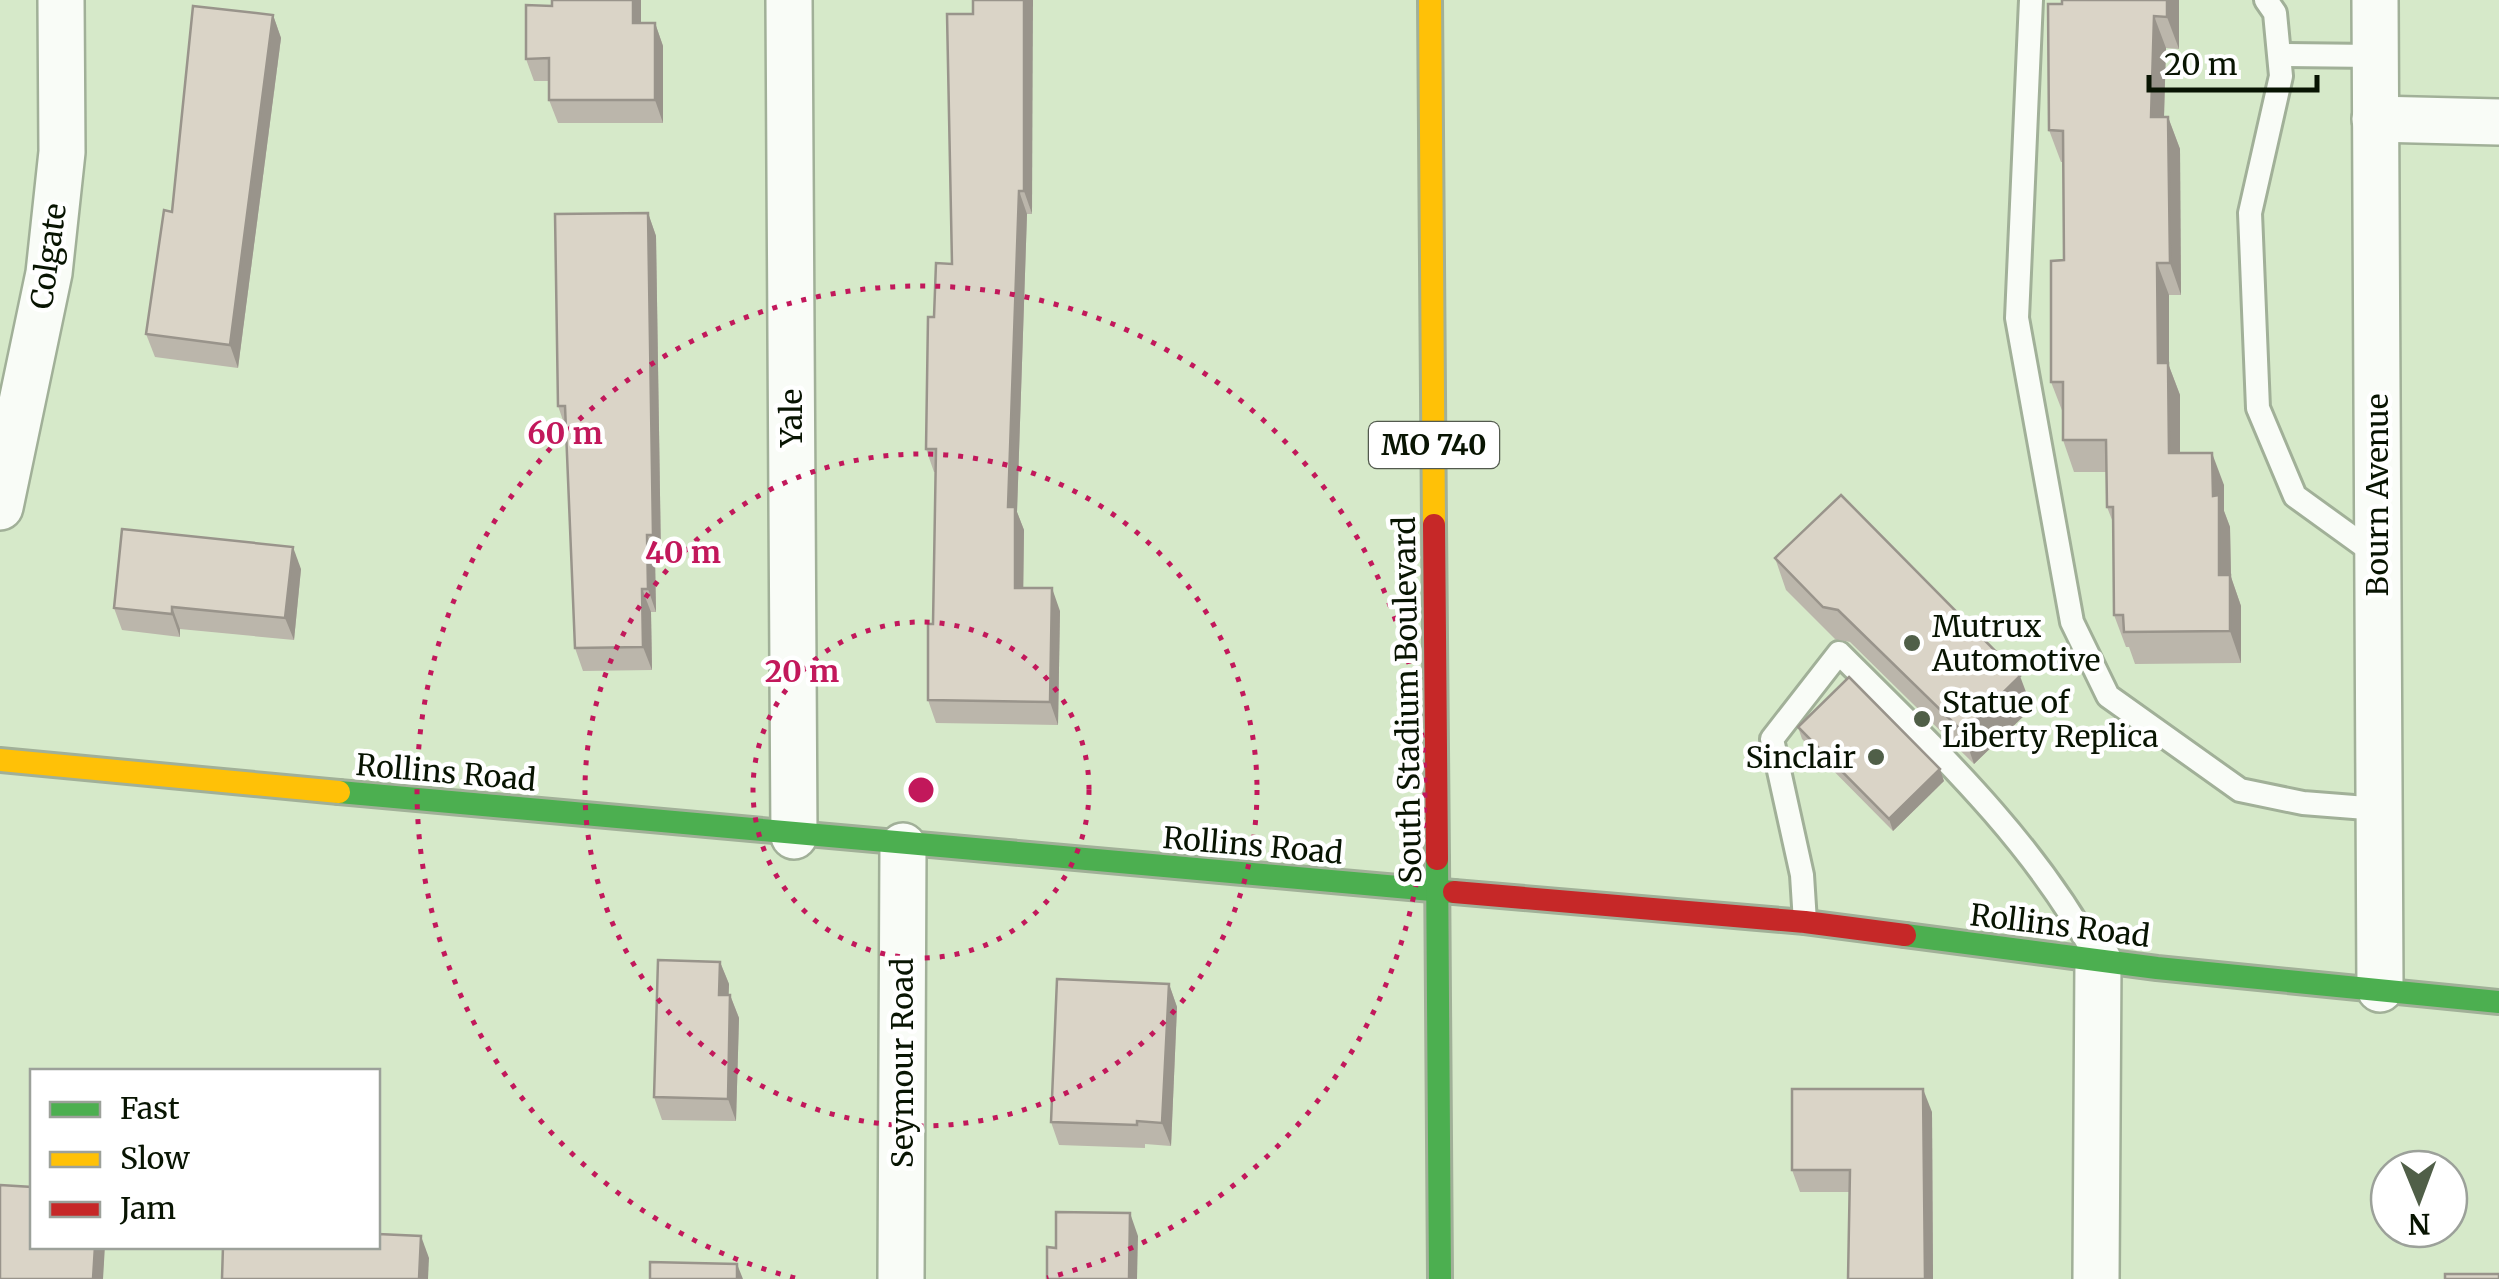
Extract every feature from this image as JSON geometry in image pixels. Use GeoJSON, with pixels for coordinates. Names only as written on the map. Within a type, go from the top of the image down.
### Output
{"type":"FeatureCollection","features":[{"type":"Feature","properties":{"kind":"street","name":"Colgate"},"geometry":{"type":"LineString","coordinates":[[0,507],[49,273],[62,152],[61,0]]}},
{"type":"Feature","properties":{"kind":"street","name":"Yale"},"geometry":{"type":"LineString","coordinates":[[789,0],[794,836]]}},
{"type":"Feature","properties":{"kind":"street","name":"South Stadium Boulevard"},"geometry":{"type":"LineString","coordinates":[[1430,0],[1440,1279]]}},
{"type":"Feature","properties":{"kind":"street","name":"Bourn Avenue"},"geometry":{"type":"LineString","coordinates":[[2375,0],[2380,989]]}},
{"type":"Feature","properties":{"kind":"street"},"geometry":{"type":"LineString","coordinates":[[2376,119],[2499,122]]}},
{"type":"Feature","properties":{"kind":"street","name":"Rollins Road"},"geometry":{"type":"LineString","coordinates":[[0,760],[903,846],[1804,922],[2098,960],[2499,1002]]}},
{"type":"Feature","properties":{"kind":"street","name":"Seymour Road"},"geometry":{"type":"LineString","coordinates":[[901,1279],[903,846]]}},
{"type":"Feature","properties":{"kind":"street"},"geometry":{"type":"LineString","coordinates":[[2096,1279],[2098,960]]}},
{"type":"Feature","properties":{"kind":"lane"},"geometry":{"type":"LineString","coordinates":[[2032,0],[2017,318],[2072,622],[2108,696],[2240,790],[2303,803],[2379,809]]}},
{"type":"Feature","properties":{"kind":"lane"},"geometry":{"type":"LineString","coordinates":[[2266,0],[2275,13],[2282,76],[2250,213],[2258,408],[2295,496],[2378,556]]}},
{"type":"Feature","properties":{"kind":"lane"},"geometry":{"type":"LineString","coordinates":[[2280,55],[2375,56]]}},
{"type":"Feature","properties":{"kind":"lane"},"geometry":{"type":"LineString","coordinates":[[1804,922],[1802,875],[1772,739],[1838,653],[1990,804],[2066,902],[2098,960]]}},
{"type":"Feature","properties":{"kind":"building"},"geometry":{"type":"Polygon","coordinates":[[[552,0],[633,0],[633,23],[655,23],[655,100],[549,100],[549,58],[526,59],[526,5],[552,6],[552,0]]]}},
{"type":"Feature","properties":{"kind":"building"},"geometry":{"type":"Polygon","coordinates":[[[973,0],[1024,0],[1024,191],[1019,191],[1008,507],[1015,507],[1015,588],[1052,588],[1050,702],[928,700],[936,449],[926,449],[928,317],[934,317],[936,263],[952,264],[947,14],[973,14],[973,0]]]}},
{"type":"Feature","properties":{"kind":"building"},"geometry":{"type":"Polygon","coordinates":[[[2062,0],[2167,0],[2167,17],[2154,16],[2151,117],[2168,117],[2170,263],[2157,263],[2158,363],[2168,363],[2169,453],[2212,453],[2213,496],[2219,495],[2219,575],[2230,575],[2230,631],[2124,632],[2123,615],[2114,615],[2113,507],[2107,507],[2106,440],[2063,440],[2063,382],[2051,382],[2051,261],[2064,260],[2063,131],[2049,130],[2048,4],[2062,4],[2062,0]]]}},
{"type":"Feature","properties":{"kind":"building"},"geometry":{"type":"Polygon","coordinates":[[[193,6],[273,15],[230,345],[146,334],[164,210],[172,212],[193,6]]]}},
{"type":"Feature","properties":{"kind":"building"},"geometry":{"type":"Polygon","coordinates":[[[648,213],[653,535],[647,535],[648,589],[642,589],[643,647],[575,648],[565,406],[558,406],[555,214],[648,213]]]}},
{"type":"Feature","properties":{"kind":"building","name":"Mutrux Automotive"},"geometry":{"type":"Polygon","coordinates":[[[1841,495],[2020,676],[1963,732],[1838,610],[1823,607],[1775,558],[1841,495]]]}},
{"type":"Feature","properties":{"kind":"building"},"geometry":{"type":"Polygon","coordinates":[[[122,529],[293,547],[285,618],[172,607],[172,614],[114,608],[122,529]]]}},
{"type":"Feature","properties":{"kind":"building","name":"Sinclair"},"geometry":{"type":"Polygon","coordinates":[[[1849,677],[1940,769],[1889,819],[1798,727],[1849,677]]]}},
{"type":"Feature","properties":{"kind":"building"},"geometry":{"type":"Polygon","coordinates":[[[658,960],[720,962],[719,995],[730,995],[728,1099],[654,1097],[658,960]]]}},
{"type":"Feature","properties":{"kind":"building"},"geometry":{"type":"Polygon","coordinates":[[[1057,979],[1169,984],[1162,1123],[1051,1122],[1057,979]]]}},
{"type":"Feature","properties":{"kind":"building"},"geometry":{"type":"Polygon","coordinates":[[[1792,1089],[1923,1089],[1925,1279],[1848,1279],[1850,1170],[1792,1170],[1792,1089]]]}},
{"type":"Feature","properties":{"kind":"building"},"geometry":{"type":"Polygon","coordinates":[[[0,1185],[30,1187],[30,1249],[95,1249],[93,1279],[0,1279],[0,1185]]]}},
{"type":"Feature","properties":{"kind":"building"},"geometry":{"type":"Polygon","coordinates":[[[1056,1212],[1130,1213],[1129,1279],[1047,1279],[1047,1247],[1056,1248],[1056,1212]]]}},
{"type":"Feature","properties":{"kind":"building"},"geometry":{"type":"Polygon","coordinates":[[[380,1234],[421,1236],[419,1279],[222,1279],[223,1249],[380,1249],[380,1234]]]}},
{"type":"Feature","properties":{"kind":"building"},"geometry":{"type":"Polygon","coordinates":[[[650,1262],[737,1264],[737,1279],[650,1279],[650,1262]]]}},
{"type":"Feature","properties":{"kind":"building"},"geometry":{"type":"Polygon","coordinates":[[[2445,1274],[2499,1274],[2499,1279],[2445,1279],[2445,1274]]]}},
{"type":"Feature","properties":{"kind":"traffic: fast"},"geometry":{"type":"LineString","coordinates":[[339,792],[1454,892]]}},
{"type":"Feature","properties":{"kind":"traffic: fast"},"geometry":{"type":"LineString","coordinates":[[1437,859],[1440,1279]]}},
{"type":"Feature","properties":{"kind":"traffic: fast"},"geometry":{"type":"LineString","coordinates":[[1905,935],[2157,968],[2499,1002]]}},
{"type":"Feature","properties":{"kind":"traffic: slow"},"geometry":{"type":"LineString","coordinates":[[1430,0],[1434,525]]}},
{"type":"Feature","properties":{"kind":"traffic: slow"},"geometry":{"type":"LineString","coordinates":[[0,760],[339,792]]}},
{"type":"Feature","properties":{"kind":"traffic: jam"},"geometry":{"type":"LineString","coordinates":[[1434,525],[1437,859]]}},
{"type":"Feature","properties":{"kind":"traffic: jam"},"geometry":{"type":"LineString","coordinates":[[1454,892],[1805,922],[1905,935]]}},
{"type":"Feature","properties":{"kind":"place","name":"Mutrux Automotive"},"geometry":{"type":"Point","coordinates":[1912,643]}},
{"type":"Feature","properties":{"kind":"place","name":"Statue of Liberty Replica"},"geometry":{"type":"Point","coordinates":[1922,719]}},
{"type":"Feature","properties":{"kind":"place","name":"Sinclair"},"geometry":{"type":"Point","coordinates":[1876,757]}}]}
